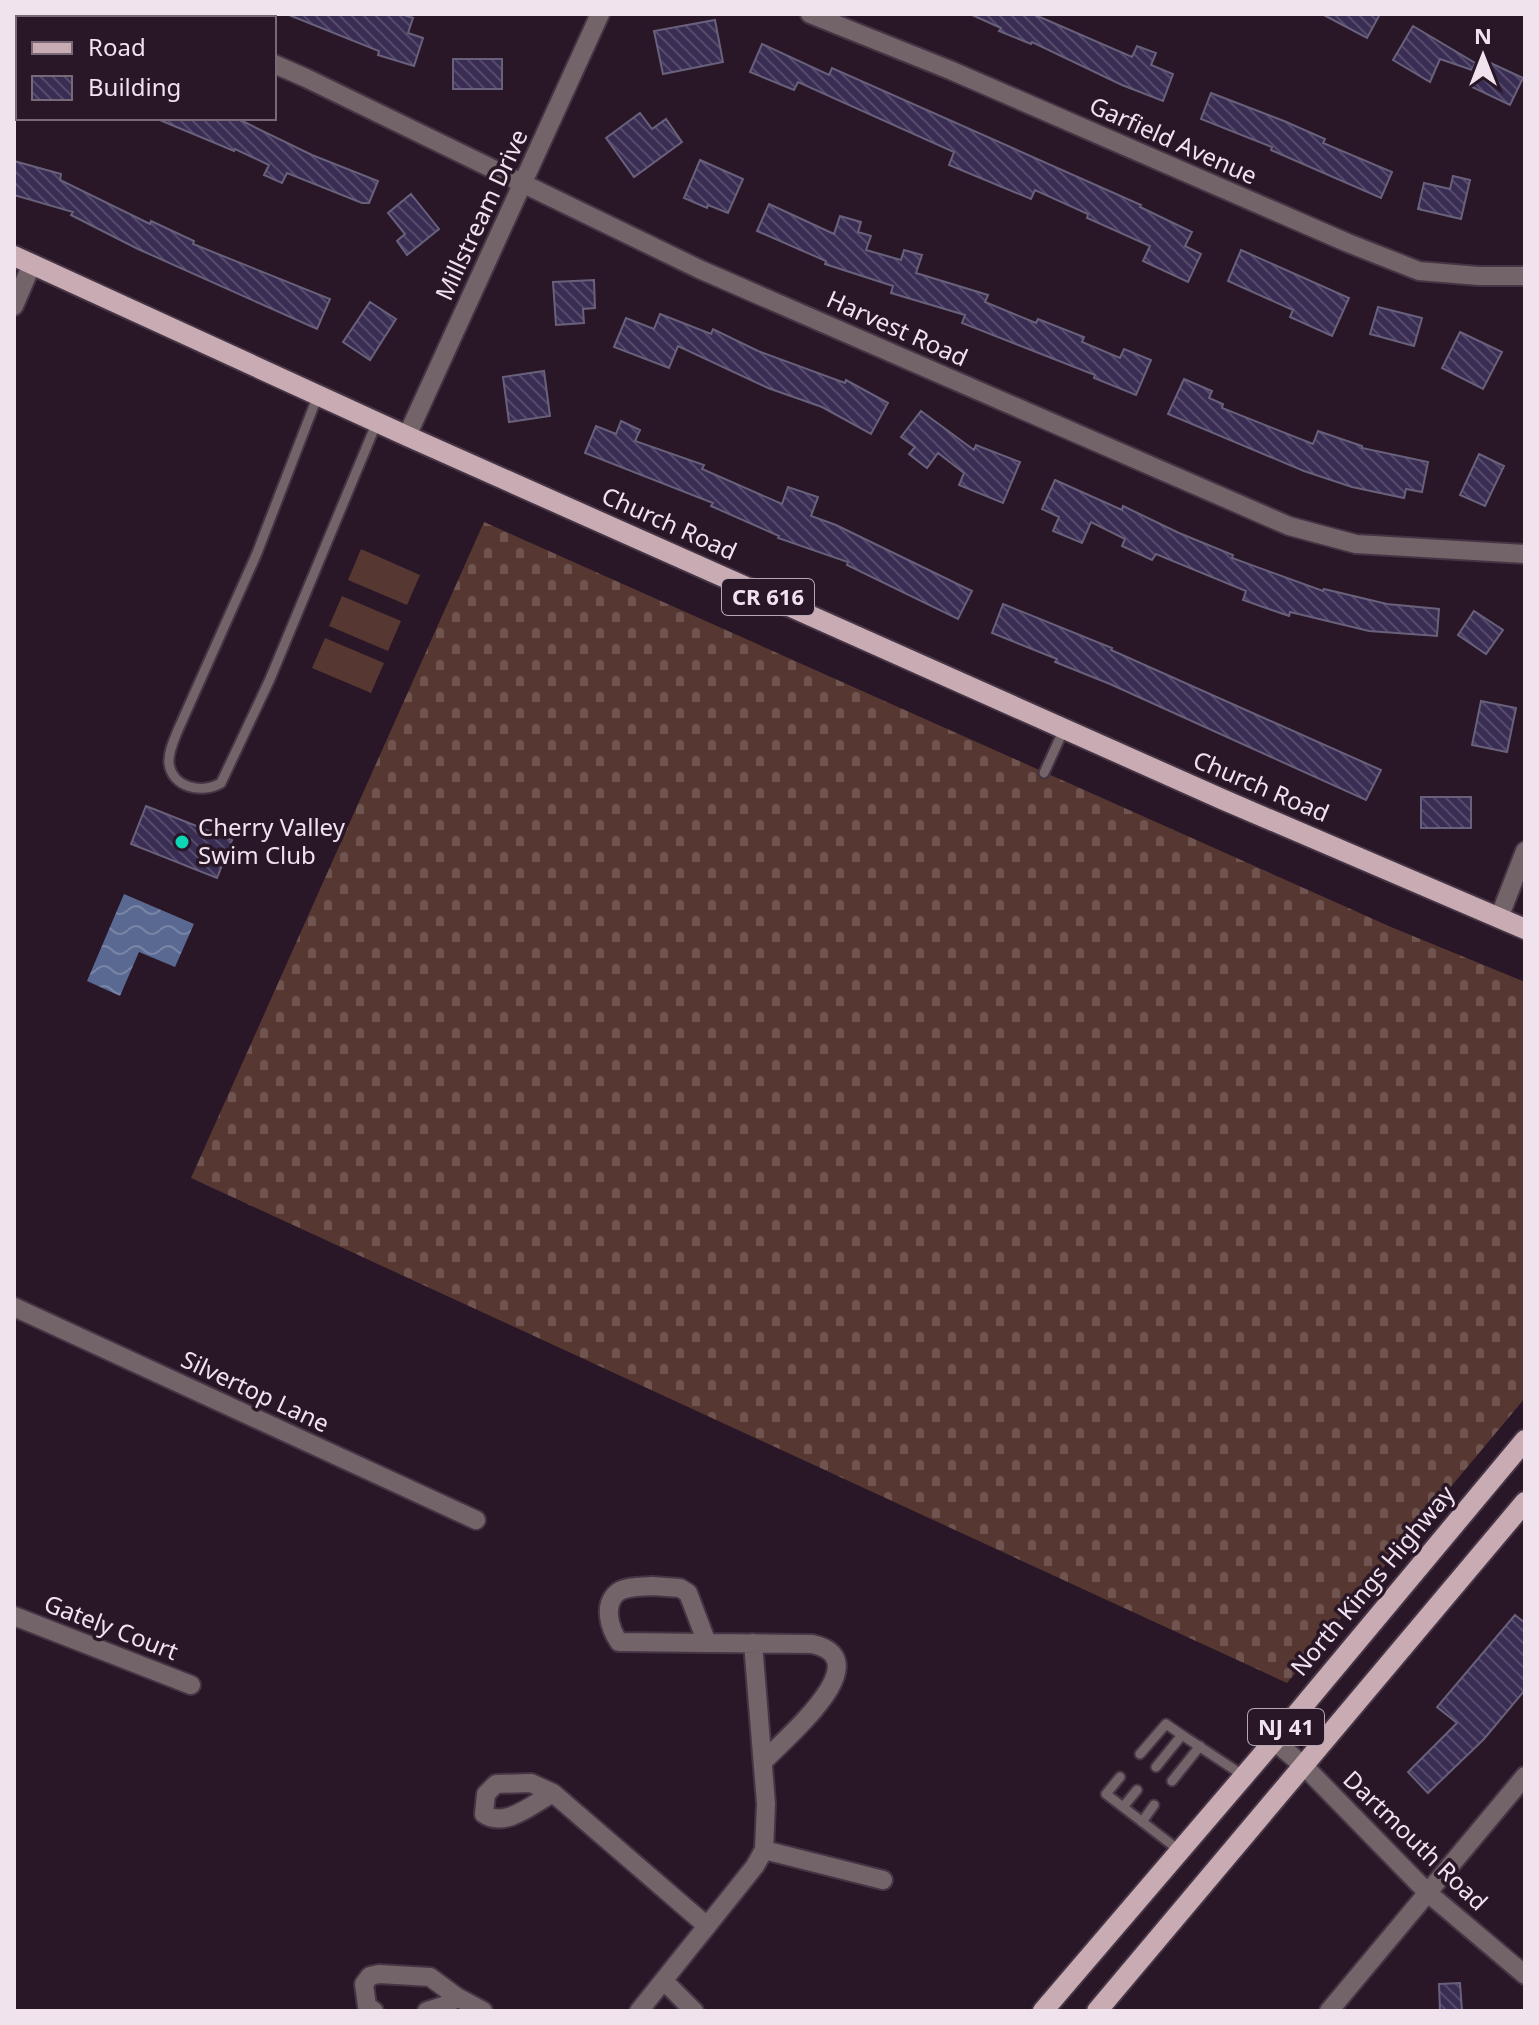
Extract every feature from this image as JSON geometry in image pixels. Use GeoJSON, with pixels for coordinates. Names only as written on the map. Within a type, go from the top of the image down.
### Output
{"type":"FeatureCollection","features":[{"type":"Feature","properties":{"kind":"main road","name":"Church Road"},"geometry":{"type":"LineString","coordinates":[[23,260],[407,436],[1064,729],[1525,929]]}},
{"type":"Feature","properties":{"kind":"main road","name":"North Kings Highway"},"geometry":{"type":"LineString","coordinates":[[1043,2011],[1525,1440]]}},
{"type":"Feature","properties":{"kind":"main road","name":"NJ 41"},"geometry":{"type":"LineString","coordinates":[[1097,2011],[1525,1502]]}},
{"type":"Feature","properties":{"kind":"street","name":"Millstream Drive"},"geometry":{"type":"LineString","coordinates":[[407,436],[600,14]]}},
{"type":"Feature","properties":{"kind":"street","name":"Garfield Avenue"},"geometry":{"type":"LineString","coordinates":[[810,14],[950,70],[1419,271],[1525,276]]}},
{"type":"Feature","properties":{"kind":"street","name":"Harvest Road"},"geometry":{"type":"LineString","coordinates":[[276,65],[699,269],[1289,526],[1356,544],[1525,554]]}},
{"type":"Feature","properties":{"kind":"street"},"geometry":{"type":"LineString","coordinates":[[14,306],[23,260]]}},
{"type":"Feature","properties":{"kind":"street"},"geometry":{"type":"LineString","coordinates":[[1499,918],[1525,851]]}},
{"type":"Feature","properties":{"kind":"street","name":"Silvertop Lane"},"geometry":{"type":"LineString","coordinates":[[14,1307],[476,1520]]}},
{"type":"Feature","properties":{"kind":"street"},"geometry":{"type":"LineString","coordinates":[[707,1643],[688,1593],[680,1588],[630,1588],[618,1592],[612,1600],[610,1629],[619,1642],[707,1643],[753,1643],[812,1644],[827,1647],[836,1655],[839,1666],[837,1677],[829,1689],[763,1762]]}},
{"type":"Feature","properties":{"kind":"street","name":"Gately Court"},"geometry":{"type":"LineString","coordinates":[[14,1616],[191,1685]]}},
{"type":"Feature","properties":{"kind":"street"},"geometry":{"type":"LineString","coordinates":[[639,2011],[755,1866],[764,1850],[766,1804],[753,1643]]}},
{"type":"Feature","properties":{"kind":"street","name":"Dartmouth Road"},"geometry":{"type":"LineString","coordinates":[[1274,1741],[1304,1766],[1428,1893],[1525,1975]]}},
{"type":"Feature","properties":{"kind":"street"},"geometry":{"type":"LineString","coordinates":[[1329,2011],[1525,1776]]}},
{"type":"Feature","properties":{"kind":"street"},"geometry":{"type":"LineString","coordinates":[[553,1793],[707,1926]]}},
{"type":"Feature","properties":{"kind":"street"},"geometry":{"type":"LineString","coordinates":[[764,1850],[883,1880]]}},
{"type":"Feature","properties":{"kind":"street"},"geometry":{"type":"LineString","coordinates":[[374,2011],[367,2006],[364,1984],[370,1976],[379,1974],[430,1977],[483,2011]]}},
{"type":"Feature","properties":{"kind":"street"},"geometry":{"type":"LineString","coordinates":[[664,1981],[694,2011]]}},
{"type":"Feature","properties":{"kind":"street"},"geometry":{"type":"LineString","coordinates":[[427,2011],[446,2005],[457,1997]]}},
{"type":"Feature","properties":{"kind":"lane"},"geometry":{"type":"LineString","coordinates":[[318,395],[257,553],[168,759],[172,775],[186,786],[212,788],[221,783],[270,679],[377,422]]}},
{"type":"Feature","properties":{"kind":"lane"},"geometry":{"type":"LineString","coordinates":[[1044,773],[1064,729]]}},
{"type":"Feature","properties":{"kind":"lane"},"geometry":{"type":"LineString","coordinates":[[1140,1754],[1166,1724],[1244,1776]]}},
{"type":"Feature","properties":{"kind":"lane"},"geometry":{"type":"LineString","coordinates":[[1156,1767],[1182,1735]]}},
{"type":"Feature","properties":{"kind":"lane"},"geometry":{"type":"LineString","coordinates":[[1172,1781],[1200,1746]]}},
{"type":"Feature","properties":{"kind":"lane"},"geometry":{"type":"LineString","coordinates":[[1120,1777],[1106,1794],[1180,1851]]}},
{"type":"Feature","properties":{"kind":"lane"},"geometry":{"type":"LineString","coordinates":[[1123,1807],[1137,1790]]}},
{"type":"Feature","properties":{"kind":"lane"},"geometry":{"type":"LineString","coordinates":[[1142,1822],[1154,1805]]}},
{"type":"Feature","properties":{"kind":"green space"},"geometry":{"type":"Polygon","coordinates":[[[484,522],[1391,927],[1525,982],[1525,1398],[1287,1683],[191,1178],[484,522]]]}},
{"type":"Feature","properties":{"kind":"green space"},"geometry":{"type":"Polygon","coordinates":[[[361,549],[420,575],[407,605],[348,580],[361,549]]]}},
{"type":"Feature","properties":{"kind":"green space"},"geometry":{"type":"Polygon","coordinates":[[[342,596],[401,621],[388,651],[329,626],[342,596]]]}},
{"type":"Feature","properties":{"kind":"green space"},"geometry":{"type":"Polygon","coordinates":[[[325,638],[384,663],[371,693],[312,668],[325,638]]]}},
{"type":"Feature","properties":{"kind":"water"},"geometry":{"type":"Polygon","coordinates":[[[124,894],[194,924],[175,967],[139,952],[120,996],[87,981],[124,894]]]}},
{"type":"Feature","properties":{"kind":"building"},"geometry":{"type":"Polygon","coordinates":[[[401,14],[413,18],[408,33],[423,38],[414,66],[378,55],[379,51],[289,15],[401,14]]]}},
{"type":"Feature","properties":{"kind":"building"},"geometry":{"type":"Polygon","coordinates":[[[970,14],[1033,14],[1132,57],[1137,46],[1156,53],[1151,65],[1173,74],[1163,101],[1032,42],[999,31],[1001,28],[970,14]]]}},
{"type":"Feature","properties":{"kind":"building"},"geometry":{"type":"Polygon","coordinates":[[[1322,14],[1380,14],[1367,38],[1322,14]]]}},
{"type":"Feature","properties":{"kind":"building"},"geometry":{"type":"Polygon","coordinates":[[[715,20],[723,62],[663,74],[654,31],[715,20]]]}},
{"type":"Feature","properties":{"kind":"building"},"geometry":{"type":"Polygon","coordinates":[[[1413,26],[1475,63],[1472,70],[1440,59],[1430,82],[1393,60],[1413,26]]]}},
{"type":"Feature","properties":{"kind":"building"},"geometry":{"type":"Polygon","coordinates":[[[762,44],[829,75],[832,68],[1141,205],[1192,232],[1185,246],[1201,254],[1188,282],[1143,261],[1150,246],[1087,218],[1088,214],[1035,190],[1031,199],[949,165],[954,152],[798,82],[794,90],[750,72],[762,44]]]}},
{"type":"Feature","properties":{"kind":"building"},"geometry":{"type":"Polygon","coordinates":[[[453,59],[502,59],[502,89],[453,89],[453,59]]]}},
{"type":"Feature","properties":{"kind":"building"},"geometry":{"type":"Polygon","coordinates":[[[1482,59],[1523,78],[1510,105],[1470,86],[1482,59]]]}},
{"type":"Feature","properties":{"kind":"building"},"geometry":{"type":"Polygon","coordinates":[[[1211,93],[1284,121],[1325,139],[1323,143],[1392,172],[1381,198],[1271,150],[1272,147],[1201,119],[1211,93]]]}},
{"type":"Feature","properties":{"kind":"building"},"geometry":{"type":"Polygon","coordinates":[[[640,113],[652,129],[666,119],[682,142],[634,177],[606,138],[640,113]]]}},
{"type":"Feature","properties":{"kind":"building"},"geometry":{"type":"Polygon","coordinates":[[[160,120],[240,120],[312,155],[378,181],[369,203],[362,203],[287,173],[282,183],[264,175],[269,165],[160,120]]]}},
{"type":"Feature","properties":{"kind":"building"},"geometry":{"type":"Polygon","coordinates":[[[700,160],[743,179],[728,213],[684,198],[700,160]]]}},
{"type":"Feature","properties":{"kind":"building"},"geometry":{"type":"Polygon","coordinates":[[[14,161],[61,174],[60,180],[150,224],[151,221],[194,241],[193,244],[330,299],[317,329],[138,249],[71,215],[73,212],[14,195],[14,161]]]}},
{"type":"Feature","properties":{"kind":"building"},"geometry":{"type":"Polygon","coordinates":[[[1453,176],[1470,180],[1461,219],[1418,209],[1424,183],[1450,189],[1453,176]]]}},
{"type":"Feature","properties":{"kind":"building"},"geometry":{"type":"Polygon","coordinates":[[[411,194],[439,229],[407,255],[397,241],[405,234],[388,213],[411,194]]]}},
{"type":"Feature","properties":{"kind":"building"},"geometry":{"type":"Polygon","coordinates":[[[769,204],[834,234],[840,216],[861,222],[858,232],[871,236],[866,250],[901,260],[904,250],[922,255],[916,273],[988,295],[985,302],[1036,323],[1038,319],[1084,337],[1082,342],[1120,358],[1124,349],[1151,360],[1136,395],[1094,378],[1095,375],[962,323],[965,315],[891,293],[893,286],[825,264],[826,261],[757,231],[769,204]]]}},
{"type":"Feature","properties":{"kind":"building"},"geometry":{"type":"Polygon","coordinates":[[[1241,250],[1349,298],[1332,336],[1290,317],[1293,310],[1228,281],[1241,250]]]}},
{"type":"Feature","properties":{"kind":"building"},"geometry":{"type":"Polygon","coordinates":[[[594,280],[595,308],[583,309],[584,323],[556,325],[553,282],[594,280]]]}},
{"type":"Feature","properties":{"kind":"building"},"geometry":{"type":"Polygon","coordinates":[[[370,302],[396,319],[370,360],[343,342],[370,302]]]}},
{"type":"Feature","properties":{"kind":"building"},"geometry":{"type":"Polygon","coordinates":[[[1378,307],[1422,318],[1414,346],[1370,334],[1378,307]]]}},
{"type":"Feature","properties":{"kind":"building"},"geometry":{"type":"Polygon","coordinates":[[[660,314],[711,334],[713,329],[758,351],[845,383],[846,380],[888,403],[871,434],[822,407],[768,388],[678,346],[669,368],[614,347],[626,318],[654,329],[660,314]]]}},
{"type":"Feature","properties":{"kind":"building"},"geometry":{"type":"Polygon","coordinates":[[[1460,332],[1502,352],[1483,389],[1442,368],[1460,332]]]}},
{"type":"Feature","properties":{"kind":"building"},"geometry":{"type":"Polygon","coordinates":[[[544,371],[550,416],[509,422],[503,377],[544,371]]]}},
{"type":"Feature","properties":{"kind":"building"},"geometry":{"type":"Polygon","coordinates":[[[1184,379],[1212,391],[1209,398],[1223,404],[1222,408],[1313,444],[1318,431],[1362,448],[1428,462],[1422,492],[1406,489],[1404,498],[1352,487],[1304,471],[1168,414],[1184,379]]]}},
{"type":"Feature","properties":{"kind":"building"},"geometry":{"type":"Polygon","coordinates":[[[921,411],[974,450],[976,445],[1020,462],[1003,503],[959,485],[964,473],[938,453],[927,468],[909,454],[915,447],[901,437],[921,411]]]}},
{"type":"Feature","properties":{"kind":"building"},"geometry":{"type":"Polygon","coordinates":[[[621,421],[640,430],[635,441],[704,465],[702,469],[782,504],[788,487],[818,497],[811,516],[972,591],[958,619],[847,565],[848,562],[778,538],[711,506],[713,503],[585,453],[596,426],[616,434],[621,421]]]}},
{"type":"Feature","properties":{"kind":"building"},"geometry":{"type":"Polygon","coordinates":[[[1479,454],[1504,466],[1485,506],[1460,495],[1479,454]]]}},
{"type":"Feature","properties":{"kind":"building"},"geometry":{"type":"Polygon","coordinates":[[[1055,480],[1122,510],[1123,506],[1233,555],[1232,558],[1323,591],[1387,604],[1439,609],[1437,636],[1369,631],[1290,612],[1289,616],[1243,600],[1246,591],[1156,554],[1152,560],[1122,546],[1125,539],[1091,522],[1082,543],[1053,531],[1059,517],[1042,509],[1055,480]]]}},
{"type":"Feature","properties":{"kind":"building"},"geometry":{"type":"Polygon","coordinates":[[[1003,604],[1112,648],[1381,770],[1366,800],[1055,662],[1057,659],[992,633],[1003,604]]]}},
{"type":"Feature","properties":{"kind":"building"},"geometry":{"type":"Polygon","coordinates":[[[1474,611],[1503,630],[1486,654],[1458,635],[1474,611]]]}},
{"type":"Feature","properties":{"kind":"building"},"geometry":{"type":"Polygon","coordinates":[[[1481,701],[1516,708],[1507,752],[1472,745],[1481,701]]]}},
{"type":"Feature","properties":{"kind":"building"},"geometry":{"type":"Polygon","coordinates":[[[1421,797],[1471,797],[1471,828],[1421,828],[1421,797]]]}},
{"type":"Feature","properties":{"kind":"building","name":"Cherry Valley Swim Club"},"geometry":{"type":"Polygon","coordinates":[[[146,806],[232,840],[217,878],[131,844],[146,806]]]}},
{"type":"Feature","properties":{"kind":"building"},"geometry":{"type":"Polygon","coordinates":[[[1515,1615],[1525,1623],[1525,1690],[1484,1739],[1428,1793],[1408,1772],[1457,1723],[1437,1707],[1515,1615]]]}},
{"type":"Feature","properties":{"kind":"building"},"geometry":{"type":"Polygon","coordinates":[[[1460,1983],[1462,2011],[1440,2011],[1439,1984],[1460,1983]]]}},
{"type":"Feature","properties":{"kind":"place","name":"Cherry Valley Swim Club"},"geometry":{"type":"Point","coordinates":[182,842]}}]}
